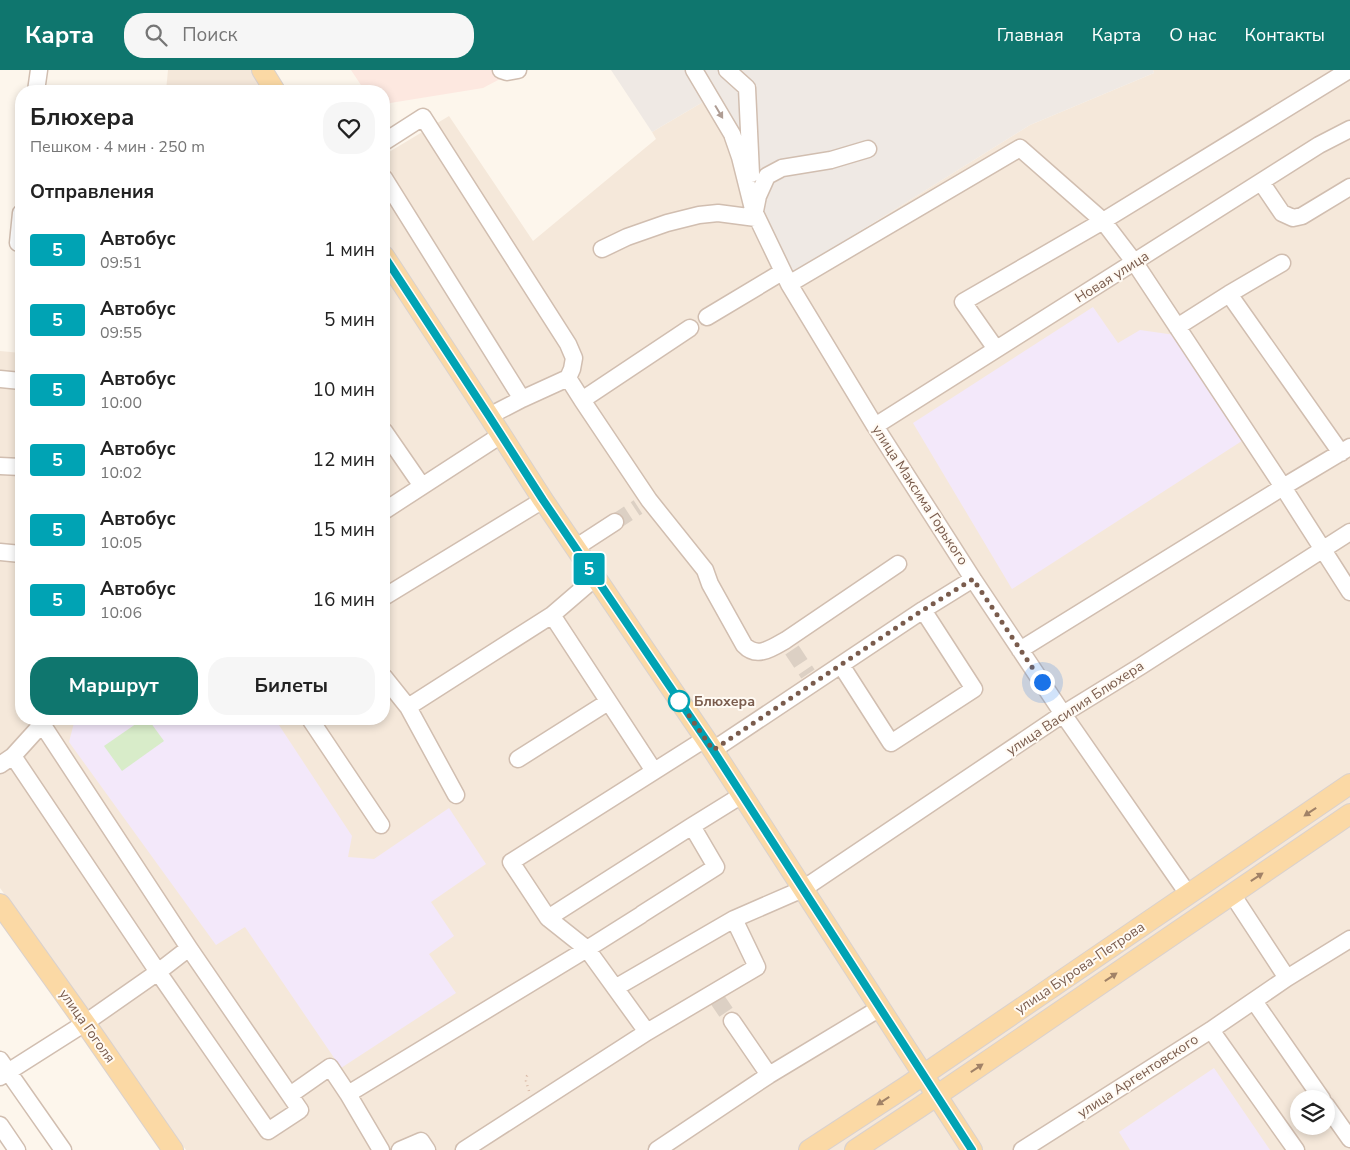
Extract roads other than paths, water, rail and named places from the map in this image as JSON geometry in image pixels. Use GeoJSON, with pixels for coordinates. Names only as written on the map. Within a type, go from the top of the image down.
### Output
{"type":"FeatureCollection","features":[{"type":"Feature","properties":{"kind":"main road"},"geometry":{"type":"LineString","coordinates":[[262,70],[271,85]]}},
{"type":"Feature","properties":{"kind":"main road"},"geometry":{"type":"LineString","coordinates":[[390,272],[489,416],[595,578],[709,744],[972,1150]]}},
{"type":"Feature","properties":{"kind":"main road","name":"улица Бурова-Петрова"},"geometry":{"type":"LineString","coordinates":[[809,1150],[1350,784]]}},
{"type":"Feature","properties":{"kind":"main road","name":"улица Бурова-Петрова"},"geometry":{"type":"LineString","coordinates":[[854,1150],[1350,814]]}},
{"type":"Feature","properties":{"kind":"main road","name":"улица Гоголя"},"geometry":{"type":"LineString","coordinates":[[0,904],[173,1150]]}},
{"type":"Feature","properties":{"kind":"street"},"geometry":{"type":"LineString","coordinates":[[37,85],[39,70]]}},
{"type":"Feature","properties":{"kind":"street"},"geometry":{"type":"LineString","coordinates":[[501,70],[507,72],[518,70]]}},
{"type":"Feature","properties":{"kind":"street"},"geometry":{"type":"LineString","coordinates":[[694,70],[732,134],[755,213]]}},
{"type":"Feature","properties":{"kind":"street"},"geometry":{"type":"LineString","coordinates":[[727,70],[747,88],[755,213]]}},
{"type":"Feature","properties":{"kind":"street"},"geometry":{"type":"LineString","coordinates":[[996,349],[963,302],[1103,221],[1350,70]]}},
{"type":"Feature","properties":{"kind":"street"},"geometry":{"type":"LineString","coordinates":[[390,138],[423,117],[568,344],[574,358],[568,378],[522,398],[489,416]]}},
{"type":"Feature","properties":{"kind":"street","name":"Новая улица"},"geometry":{"type":"LineString","coordinates":[[875,426],[1320,145],[1350,129]]}},
{"type":"Feature","properties":{"kind":"street"},"geometry":{"type":"LineString","coordinates":[[707,317],[786,278],[1020,148],[1103,221],[1134,263],[1284,487],[1350,592]]}},
{"type":"Feature","properties":{"kind":"street"},"geometry":{"type":"LineString","coordinates":[[755,213],[758,196],[767,176],[782,168],[831,160],[868,149]]}},
{"type":"Feature","properties":{"kind":"street"},"geometry":{"type":"LineString","coordinates":[[1262,182],[1282,213],[1293,218],[1302,216],[1350,187]]}},
{"type":"Feature","properties":{"kind":"street"},"geometry":{"type":"LineString","coordinates":[[390,188],[522,398]]}},
{"type":"Feature","properties":{"kind":"street"},"geometry":{"type":"LineString","coordinates":[[602,250],[627,237],[667,223],[699,215],[755,213]]}},
{"type":"Feature","properties":{"kind":"street","name":"улица Максима Горького"},"geometry":{"type":"LineString","coordinates":[[755,213],[786,278],[875,426],[1020,650],[1188,894]]}},
{"type":"Feature","properties":{"kind":"street"},"geometry":{"type":"LineString","coordinates":[[1177,327],[1282,263]]}},
{"type":"Feature","properties":{"kind":"street"},"geometry":{"type":"LineString","coordinates":[[1020,650],[1345,450],[1229,294]]}},
{"type":"Feature","properties":{"kind":"street"},"geometry":{"type":"LineString","coordinates":[[582,400],[690,328]]}},
{"type":"Feature","properties":{"kind":"street"},"geometry":{"type":"LineString","coordinates":[[568,378],[644,503],[705,570],[715,593],[744,645],[749,650],[753,652],[789,645],[898,564]]}},
{"type":"Feature","properties":{"kind":"street"},"geometry":{"type":"LineString","coordinates":[[0,379],[15,380]]}},
{"type":"Feature","properties":{"kind":"street"},"geometry":{"type":"LineString","coordinates":[[390,507],[501,435]]}},
{"type":"Feature","properties":{"kind":"street"},"geometry":{"type":"LineString","coordinates":[[390,440],[422,486]]}},
{"type":"Feature","properties":{"kind":"street"},"geometry":{"type":"LineString","coordinates":[[0,466],[15,467]]}},
{"type":"Feature","properties":{"kind":"street"},"geometry":{"type":"LineString","coordinates":[[390,592],[543,500]]}},
{"type":"Feature","properties":{"kind":"street"},"geometry":{"type":"LineString","coordinates":[[575,548],[615,522]]}},
{"type":"Feature","properties":{"kind":"street","name":"улица Василия Блюхера"},"geometry":{"type":"LineString","coordinates":[[615,988],[734,919],[803,889],[1063,714],[1350,532]]}},
{"type":"Feature","properties":{"kind":"street"},"geometry":{"type":"LineString","coordinates":[[0,552],[15,553]]}},
{"type":"Feature","properties":{"kind":"street"},"geometry":{"type":"LineString","coordinates":[[408,707],[552,616],[595,578]]}},
{"type":"Feature","properties":{"kind":"street"},"geometry":{"type":"LineString","coordinates":[[647,1032],[587,949],[548,918],[511,862],[654,771],[709,744],[811,678],[842,664],[973,579]]}},
{"type":"Feature","properties":{"kind":"street"},"geometry":{"type":"LineString","coordinates":[[842,664],[890,743],[974,689],[923,610]]}},
{"type":"Feature","properties":{"kind":"street"},"geometry":{"type":"LineString","coordinates":[[552,616],[654,771]]}},
{"type":"Feature","properties":{"kind":"street"},"geometry":{"type":"LineString","coordinates":[[390,684],[408,707],[456,795]]}},
{"type":"Feature","properties":{"kind":"street"},"geometry":{"type":"LineString","coordinates":[[518,759],[608,702]]}},
{"type":"Feature","properties":{"kind":"street"},"geometry":{"type":"LineString","coordinates":[[38,725],[6,760],[158,972],[268,1131],[300,1110],[189,948],[45,725]]}},
{"type":"Feature","properties":{"kind":"street"},"geometry":{"type":"LineString","coordinates":[[314,725],[381,825]]}},
{"type":"Feature","properties":{"kind":"street"},"geometry":{"type":"LineString","coordinates":[[548,918],[742,795]]}},
{"type":"Feature","properties":{"kind":"street"},"geometry":{"type":"LineString","coordinates":[[348,1094],[642,915],[716,866],[692,826]]}},
{"type":"Feature","properties":{"kind":"street"},"geometry":{"type":"LineString","coordinates":[[1232,894],[1288,978]]}},
{"type":"Feature","properties":{"kind":"street"},"geometry":{"type":"LineString","coordinates":[[464,1150],[647,1032],[715,996],[757,967],[734,919]]}},
{"type":"Feature","properties":{"kind":"street"},"geometry":{"type":"LineString","coordinates":[[1316,1090],[1254,1001],[1350,939]]}},
{"type":"Feature","properties":{"kind":"street"},"geometry":{"type":"LineString","coordinates":[[63,1150],[3,1070],[85,1023],[189,948]]}},
{"type":"Feature","properties":{"kind":"street","name":"улица Аргентовского"},"geometry":{"type":"LineString","coordinates":[[1022,1150],[1048,1144],[1254,1001]]}},
{"type":"Feature","properties":{"kind":"street"},"geometry":{"type":"LineString","coordinates":[[657,1150],[769,1075],[880,1008]]}},
{"type":"Feature","properties":{"kind":"street"},"geometry":{"type":"LineString","coordinates":[[732,1021],[769,1075]]}},
{"type":"Feature","properties":{"kind":"street"},"geometry":{"type":"LineString","coordinates":[[1211,1030],[1296,1150]]}},
{"type":"Feature","properties":{"kind":"street"},"geometry":{"type":"LineString","coordinates":[[290,1095],[330,1067],[381,1150]]}},
{"type":"Feature","properties":{"kind":"street"},"geometry":{"type":"LineString","coordinates":[[1335,1118],[1350,1139]]}},
{"type":"Feature","properties":{"kind":"street"},"geometry":{"type":"LineString","coordinates":[[0,1126],[17,1150]]}},
{"type":"Feature","properties":{"kind":"street"},"geometry":{"type":"LineString","coordinates":[[400,1150],[421,1141],[427,1150]]}},
{"type":"Feature","properties":{"kind":"tunnel"},"geometry":{"type":"LineString","coordinates":[[615,522],[638,507]]}},
{"type":"Feature","properties":{"kind":"tunnel"},"geometry":{"type":"LineString","coordinates":[[792,650],[808,674]]}},
{"type":"Feature","properties":{"kind":"tunnel"},"geometry":{"type":"LineString","coordinates":[[717,999],[732,1021]]}},
{"type":"Feature","properties":{"kind":"place","name":"Блюхера"},"geometry":{"type":"Point","coordinates":[679,701]}}]}
